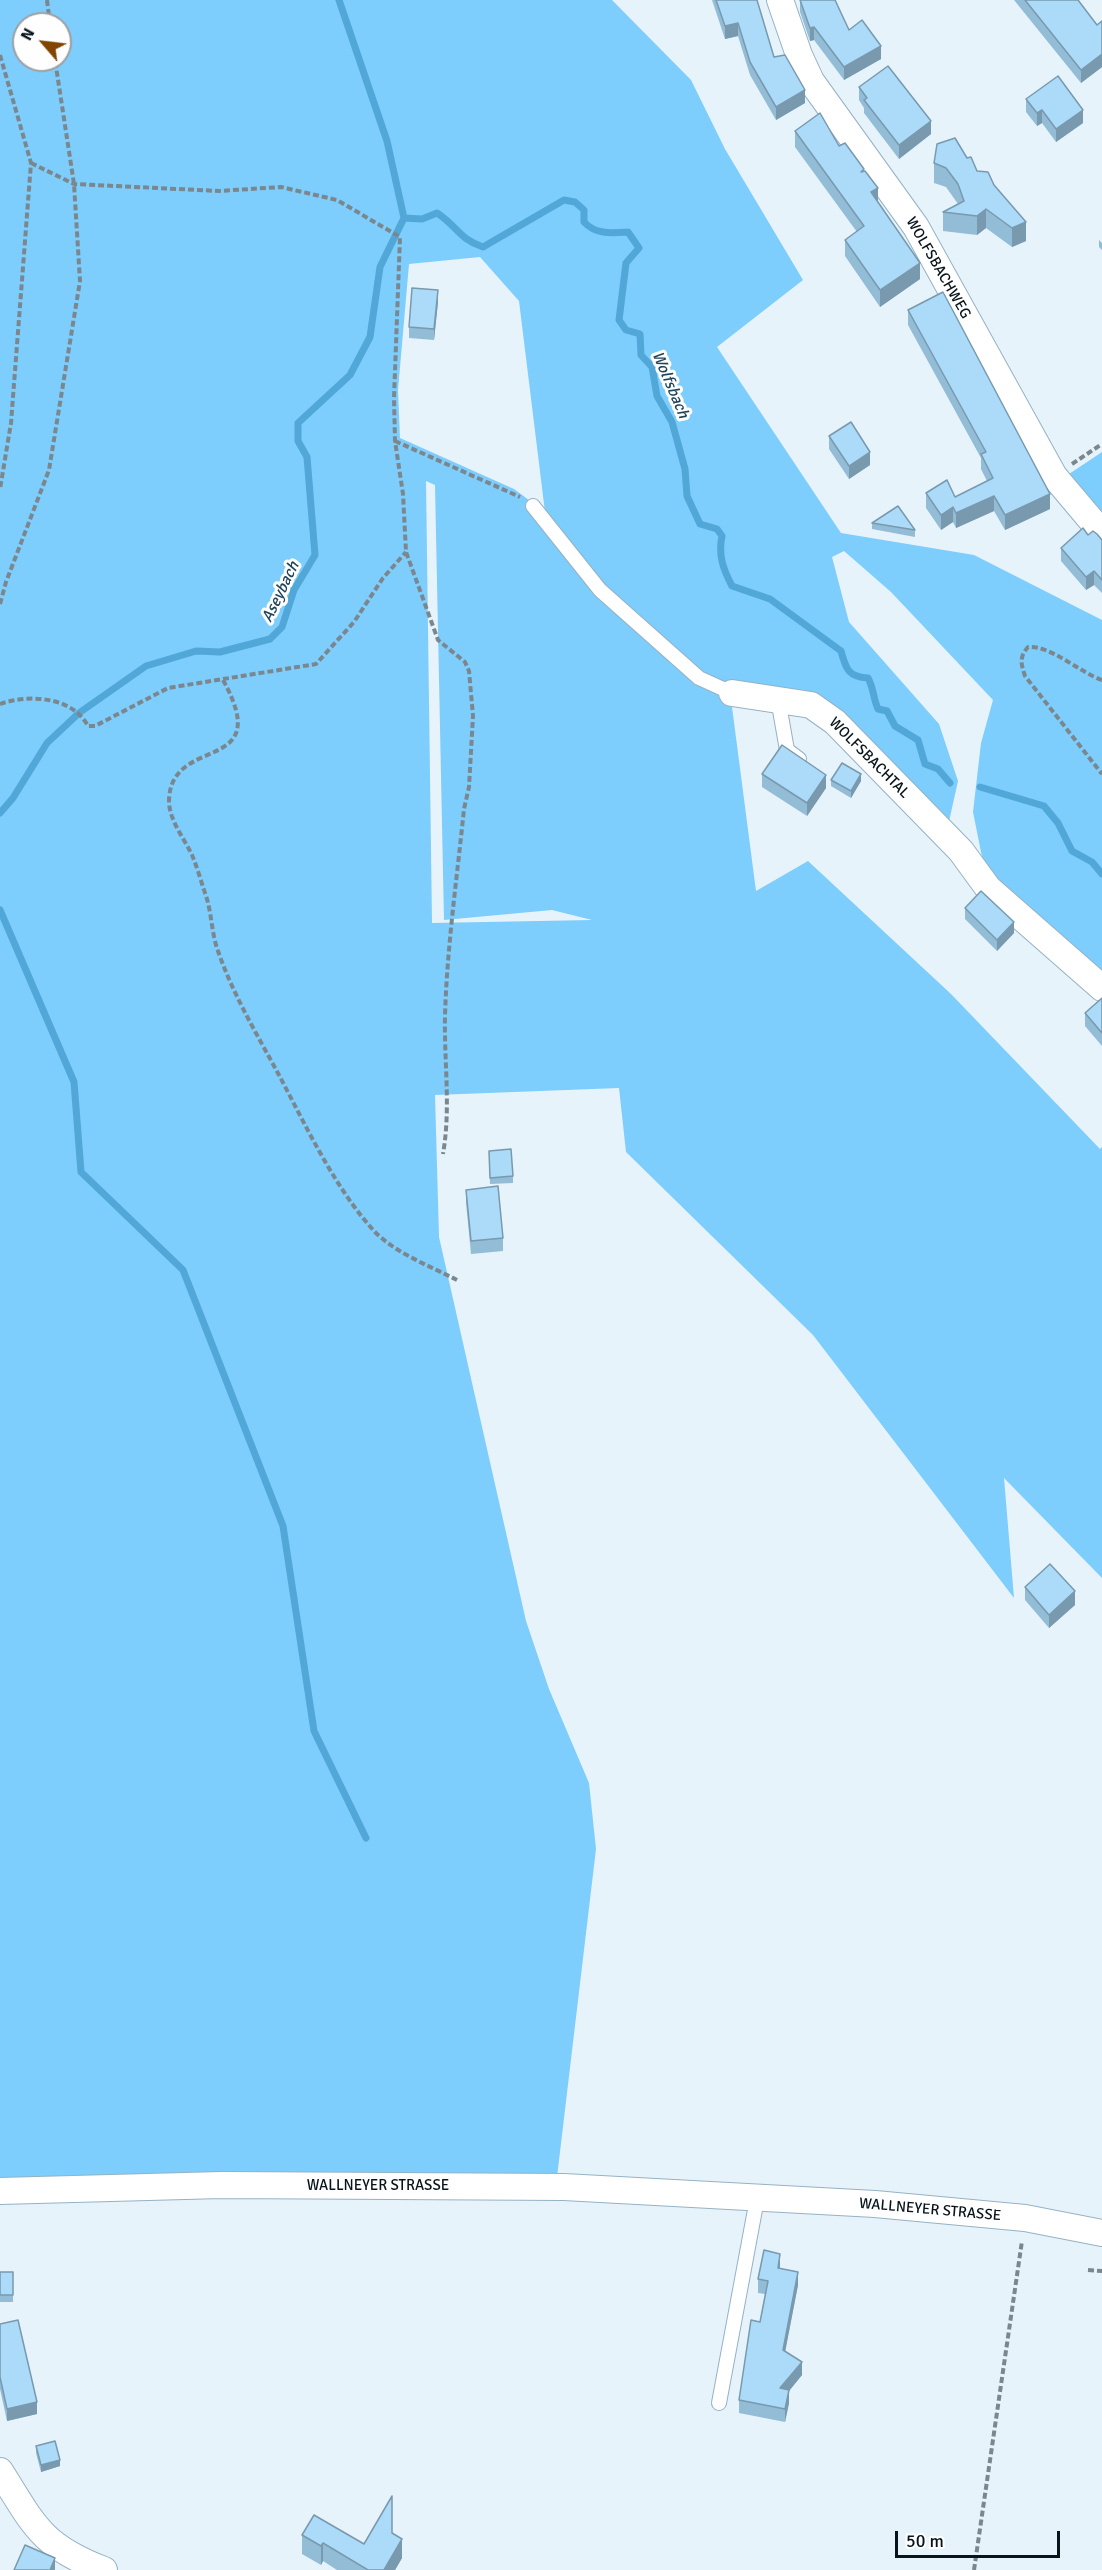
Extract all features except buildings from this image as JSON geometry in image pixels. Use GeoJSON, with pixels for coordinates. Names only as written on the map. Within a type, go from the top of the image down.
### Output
{"type":"FeatureCollection","features":[{"type":"Feature","properties":{"kind":"street","name":"WOLFSBACHWEG"},"geometry":{"type":"LineString","coordinates":[[780,0],[799,55],[811,81],[916,227],[1054,476],[1102,533]]}},
{"type":"Feature","properties":{"kind":"street","name":"WOLFSBACHTAL"},"geometry":{"type":"LineString","coordinates":[[732,693],[811,705],[835,722],[961,851],[988,888],[1102,988]]}},
{"type":"Feature","properties":{"kind":"street","name":"WALLNEYER STRASSE"},"geometry":{"type":"LineString","coordinates":[[0,2191],[222,2186],[553,2187],[875,2204],[1025,2218],[1102,2233]]}},
{"type":"Feature","properties":{"kind":"street"},"geometry":{"type":"LineString","coordinates":[[0,2470],[38,2531],[73,2558],[104,2570]]}},
{"type":"Feature","properties":{"kind":"lane","name":"WOLFSBACHTAL"},"geometry":{"type":"LineString","coordinates":[[533,506],[600,590],[699,678],[732,693]]}},
{"type":"Feature","properties":{"kind":"lane"},"geometry":{"type":"LineString","coordinates":[[778,699],[787,750],[806,764]]}},
{"type":"Feature","properties":{"kind":"lane"},"geometry":{"type":"LineString","coordinates":[[719,2403],[757,2199]]}},
{"type":"Feature","properties":{"kind":"path"},"geometry":{"type":"LineString","coordinates":[[0,55],[31,163],[11,423],[0,489]]}},
{"type":"Feature","properties":{"kind":"path"},"geometry":{"type":"LineString","coordinates":[[0,604],[6,582],[49,470],[80,281],[74,184],[58,72]]}},
{"type":"Feature","properties":{"kind":"path"},"geometry":{"type":"LineString","coordinates":[[31,163],[74,184],[219,191],[281,187],[337,200],[400,237],[394,398],[395,441],[403,494],[406,552],[438,640],[465,662],[473,699],[469,787],[464,809],[446,985],[444,1062],[447,1115],[443,1154]]}},
{"type":"Feature","properties":{"kind":"path"},"geometry":{"type":"LineString","coordinates":[[395,441],[509,490],[533,506]]}},
{"type":"Feature","properties":{"kind":"path"},"geometry":{"type":"LineString","coordinates":[[1054,476],[1102,444]]}},
{"type":"Feature","properties":{"kind":"path"},"geometry":{"type":"LineString","coordinates":[[0,705],[9,701],[45,698],[72,709],[85,720],[88,726],[95,726],[168,688],[316,664],[354,622],[383,578],[406,552]]}},
{"type":"Feature","properties":{"kind":"path"},"geometry":{"type":"LineString","coordinates":[[1102,680],[1086,674],[1039,646],[1028,647],[1022,654],[1021,664],[1026,676],[1102,774]]}},
{"type":"Feature","properties":{"kind":"path"},"geometry":{"type":"LineString","coordinates":[[223,680],[234,701],[237,732],[232,742],[183,767],[172,781],[169,802],[178,831],[192,855],[207,899],[217,948],[224,968],[307,1128],[355,1208],[377,1233],[397,1249],[457,1280]]}},
{"type":"Feature","properties":{"kind":"path"},"geometry":{"type":"LineString","coordinates":[[975,2570],[1025,2218]]}},
{"type":"Feature","properties":{"kind":"path"},"geometry":{"type":"LineString","coordinates":[[1088,2270],[1102,2271]]}},
{"type":"Feature","properties":{"kind":"shaded area"},"geometry":{"type":"Polygon","coordinates":[[[0,0],[612,0],[691,80],[725,149],[803,280],[717,347],[841,533],[974,555],[1102,620],[1102,975],[985,872],[973,812],[981,743],[993,700],[891,592],[844,551],[832,557],[849,622],[939,724],[958,781],[948,826],[835,706],[729,684],[756,891],[808,861],[951,994],[1100,1149],[1102,1147],[1102,1578],[1004,1478],[1014,1598],[813,1335],[626,1152],[619,1088],[435,1095],[439,1237],[526,1621],[549,1689],[589,1783],[596,1849],[557,2177],[0,2181],[0,0]],[[480,257],[409,264],[398,390],[400,438],[514,489],[545,512],[519,301],[480,257]],[[426,481],[432,923],[592,920],[552,910],[444,920],[435,485],[426,481]]]}},
{"type":"Feature","properties":{"kind":"shaded area"},"geometry":{"type":"Polygon","coordinates":[[[1102,452],[1102,518],[1066,476],[1102,452]]]}},
{"type":"Feature","properties":{"kind":"waterway","name":"Wolfsbach"},"geometry":{"type":"LineString","coordinates":[[339,0],[387,141],[404,218]]}},
{"type":"Feature","properties":{"kind":"waterway","name":"Wolfsbach"},"geometry":{"type":"LineString","coordinates":[[404,218],[422,219],[437,213],[463,236],[483,247],[564,200],[575,202],[584,210],[584,222],[594,229],[604,232],[628,232],[639,248],[626,263],[619,320],[626,330],[640,334],[641,355],[652,367],[657,396],[672,422],[685,469],[687,496],[700,524],[717,529],[722,536],[722,562],[732,586],[770,599],[841,651],[849,671],[856,676],[868,678],[878,709],[887,711],[895,726],[918,740],[925,764],[938,769],[950,783]]}},
{"type":"Feature","properties":{"kind":"waterway","name":"Aseybach"},"geometry":{"type":"LineString","coordinates":[[0,813],[13,798],[47,743],[79,713],[146,666],[196,651],[220,652],[270,639],[282,627],[294,590],[315,555],[307,457],[298,441],[298,423],[350,375],[370,337],[380,267],[404,218]]}},
{"type":"Feature","properties":{"kind":"waterway","name":"Wolfsbach"},"geometry":{"type":"LineString","coordinates":[[980,787],[1044,806],[1058,823],[1072,851],[1092,862],[1102,874]]}},
{"type":"Feature","properties":{"kind":"waterway"},"geometry":{"type":"LineString","coordinates":[[0,910],[74,1082],[81,1172],[183,1270],[283,1526],[314,1731],[366,1838]]}}]}
